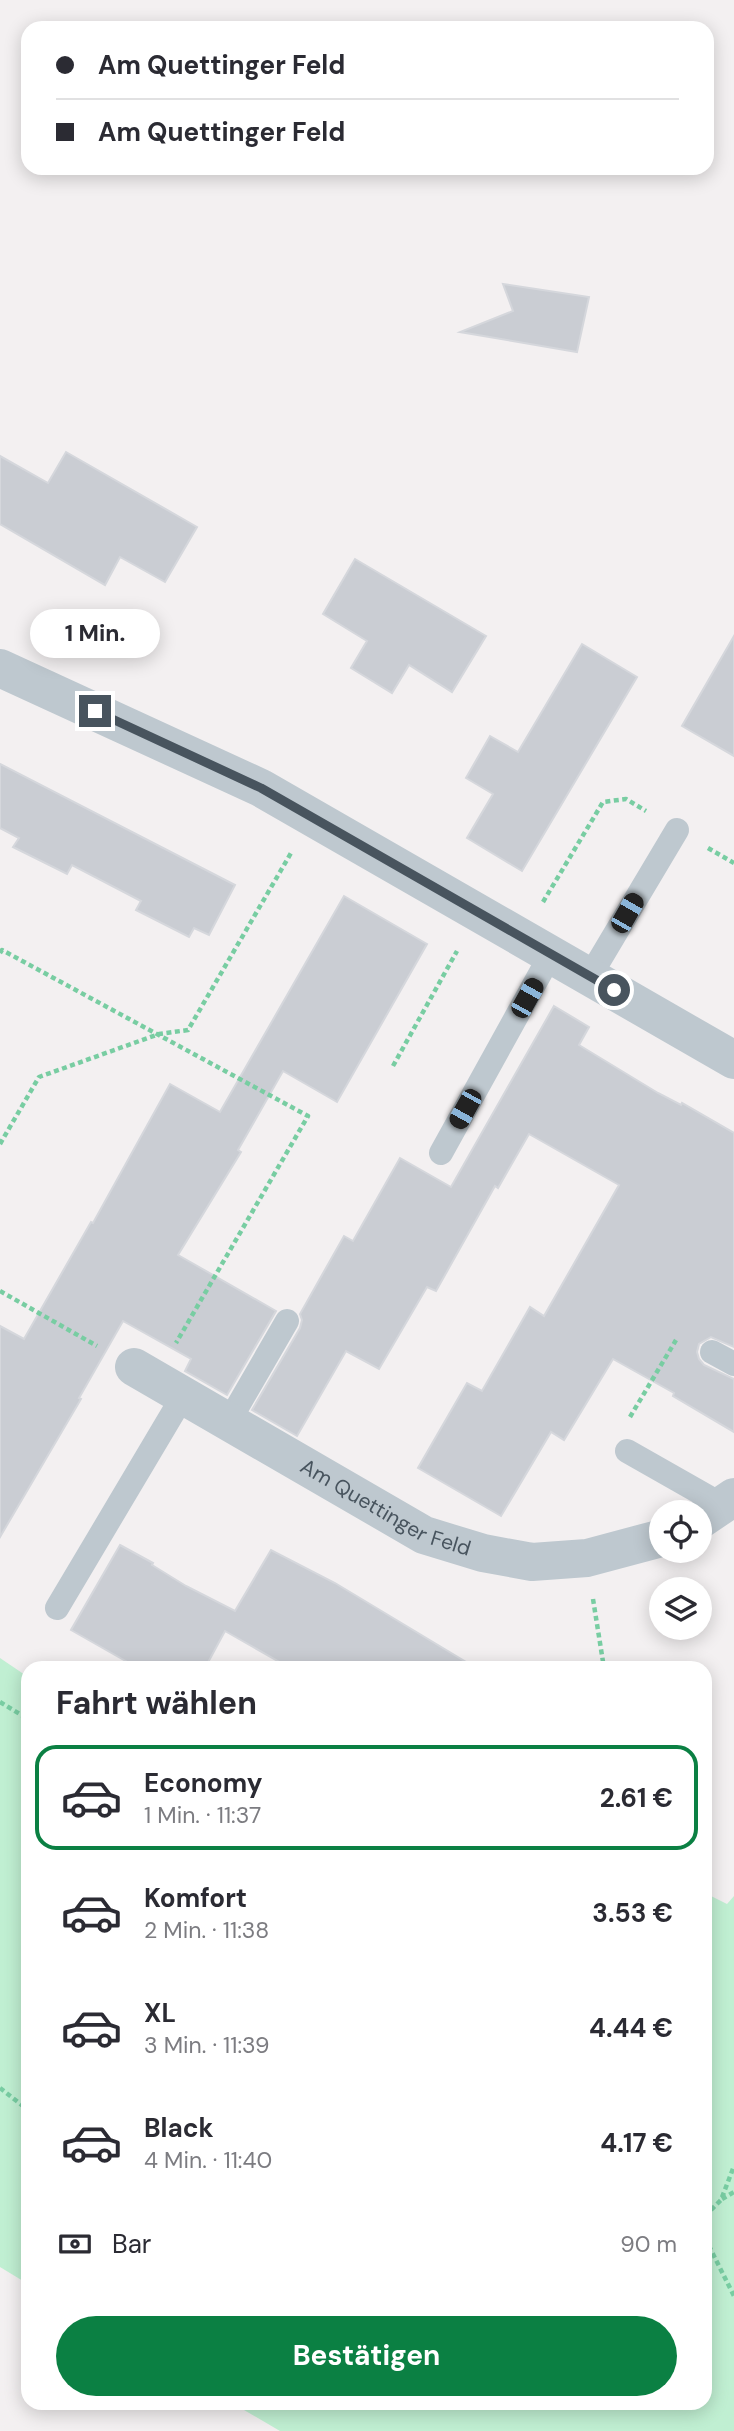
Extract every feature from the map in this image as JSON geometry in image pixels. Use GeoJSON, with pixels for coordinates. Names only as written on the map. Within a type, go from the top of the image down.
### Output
{"type":"FeatureCollection","features":[{"type":"Feature","properties":{"kind":"street"},"geometry":{"type":"LineString","coordinates":[[0,668],[261,788],[734,1060]]}},
{"type":"Feature","properties":{"kind":"street","name":"Am Quettinger Feld"},"geometry":{"type":"LineString","coordinates":[[157,1381],[424,1535],[483,1553],[532,1562],[587,1558],[649,1541]]}},
{"type":"Feature","properties":{"kind":"lane"},"geometry":{"type":"LineString","coordinates":[[590,976],[677,830]]}},
{"type":"Feature","properties":{"kind":"lane"},"geometry":{"type":"LineString","coordinates":[[441,1153],[537,946]]}},
{"type":"Feature","properties":{"kind":"lane"},"geometry":{"type":"LineString","coordinates":[[228,1423],[287,1321]]}},
{"type":"Feature","properties":{"kind":"lane"},"geometry":{"type":"LineString","coordinates":[[712,1352],[734,1364]]}},
{"type":"Feature","properties":{"kind":"lane"},"geometry":{"type":"LineString","coordinates":[[57,1608],[157,1381]]}},
{"type":"Feature","properties":{"kind":"lane"},"geometry":{"type":"LineString","coordinates":[[627,1451],[708,1497],[717,1509]]}},
{"type":"Feature","properties":{"kind":"path"},"geometry":{"type":"LineString","coordinates":[[537,946],[603,802],[626,799],[734,863]]}},
{"type":"Feature","properties":{"kind":"path"},"geometry":{"type":"LineString","coordinates":[[1,1140],[39,1077],[159,1034],[188,1030],[312,817]]}},
{"type":"Feature","properties":{"kind":"path"},"geometry":{"type":"LineString","coordinates":[[393,1066],[479,912]]}},
{"type":"Feature","properties":{"kind":"path"},"geometry":{"type":"LineString","coordinates":[[0,953],[2,950],[308,1116],[157,1381],[0,1291]]}},
{"type":"Feature","properties":{"kind":"path"},"geometry":{"type":"LineString","coordinates":[[627,1451],[616,1440],[677,1338],[712,1352]]}},
{"type":"Feature","properties":{"kind":"path"},"geometry":{"type":"LineString","coordinates":[[587,1558],[603,1661]]}},
{"type":"Feature","properties":{"kind":"path"},"geometry":{"type":"LineString","coordinates":[[0,1702],[21,1715]]}},
{"type":"Feature","properties":{"kind":"path"},"geometry":{"type":"LineString","coordinates":[[0,2088],[21,2104]]}},
{"type":"Feature","properties":{"kind":"path"},"geometry":{"type":"LineString","coordinates":[[721,2200],[734,2166]]}},
{"type":"Feature","properties":{"kind":"path"},"geometry":{"type":"LineString","coordinates":[[712,2209],[734,2192]]}},
{"type":"Feature","properties":{"kind":"path"},"geometry":{"type":"LineString","coordinates":[[712,2252],[734,2296]]}},
{"type":"Feature","properties":{"kind":"green space"},"geometry":{"type":"Polygon","coordinates":[[[0,1658],[21,1672],[21,2280],[0,2267],[0,1658]]]}},
{"type":"Feature","properties":{"kind":"green space"},"geometry":{"type":"Polygon","coordinates":[[[712,1896],[727,1904],[734,1896],[734,2431],[280,2431],[244,2410],[712,2410],[712,1896]]]}},
{"type":"Feature","properties":{"kind":"building"},"geometry":{"type":"Polygon","coordinates":[[[503,284],[589,297],[577,352],[460,332],[513,311],[503,284]]]}},
{"type":"Feature","properties":{"kind":"building"},"geometry":{"type":"Polygon","coordinates":[[[66,452],[197,527],[165,582],[120,557],[105,585],[0,524],[0,456],[48,483],[66,452]]]}},
{"type":"Feature","properties":{"kind":"building"},"geometry":{"type":"Polygon","coordinates":[[[355,559],[486,636],[452,692],[409,665],[392,693],[351,668],[367,641],[323,614],[355,559]]]}},
{"type":"Feature","properties":{"kind":"building"},"geometry":{"type":"Polygon","coordinates":[[[734,636],[734,756],[682,726],[734,636]]]}},
{"type":"Feature","properties":{"kind":"building"},"geometry":{"type":"Polygon","coordinates":[[[582,644],[637,677],[522,871],[467,838],[493,794],[466,778],[490,736],[518,752],[582,644]]]}},
{"type":"Feature","properties":{"kind":"building"},"geometry":{"type":"Polygon","coordinates":[[[0,764],[235,885],[209,935],[194,928],[189,937],[136,910],[141,901],[72,865],[67,874],[13,847],[19,838],[0,828],[0,764]]]}},
{"type":"Feature","properties":{"kind":"building"},"geometry":{"type":"Polygon","coordinates":[[[344,896],[427,944],[337,1102],[283,1071],[238,1150],[241,1152],[178,1255],[276,1311],[227,1395],[185,1371],[191,1359],[123,1321],[79,1398],[81,1399],[0,1537],[0,1326],[24,1339],[91,1222],[93,1223],[170,1084],[220,1112],[344,896]]]}},
{"type":"Feature","properties":{"kind":"building"},"geometry":{"type":"Polygon","coordinates":[[[554,1006],[589,1027],[579,1045],[658,1093],[681,1105],[682,1103],[734,1133],[734,1347],[711,1337],[699,1344],[697,1352],[704,1365],[734,1379],[734,1432],[673,1396],[674,1393],[613,1359],[564,1440],[551,1432],[501,1516],[418,1468],[467,1383],[482,1391],[530,1307],[544,1316],[619,1185],[529,1134],[498,1188],[495,1186],[436,1291],[427,1287],[379,1369],[346,1351],[297,1436],[252,1410],[300,1328],[300,1314],[344,1236],[353,1241],[400,1158],[451,1187],[554,1006]]]}},
{"type":"Feature","properties":{"kind":"building"},"geometry":{"type":"Polygon","coordinates":[[[120,1545],[153,1563],[152,1565],[186,1586],[235,1611],[271,1550],[335,1583],[464,1661],[278,1661],[225,1631],[209,1661],[126,1661],[71,1630],[120,1545]]]}},
{"type":"Feature","properties":{"kind":"route"},"geometry":{"type":"LineString","coordinates":[[95,711],[261,788],[614,990]]}}]}
